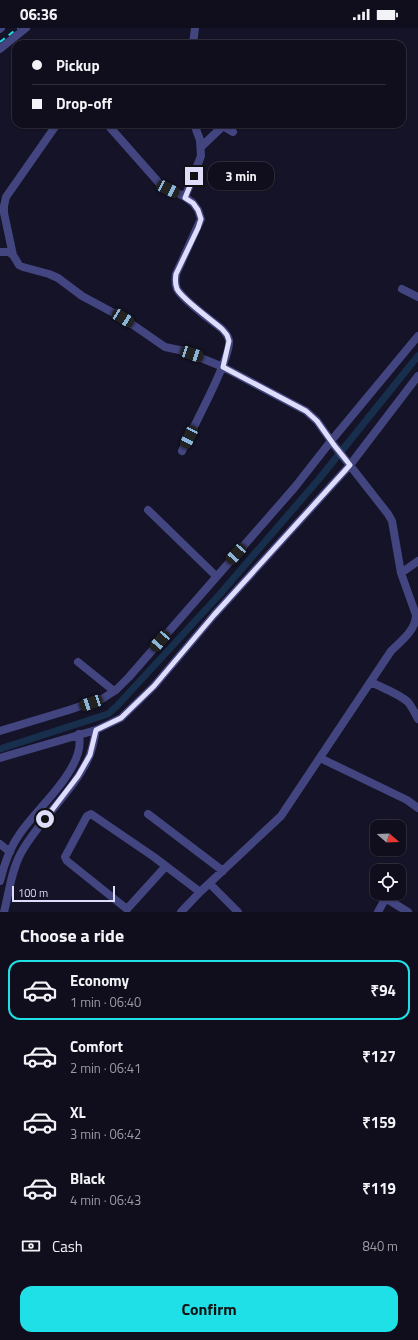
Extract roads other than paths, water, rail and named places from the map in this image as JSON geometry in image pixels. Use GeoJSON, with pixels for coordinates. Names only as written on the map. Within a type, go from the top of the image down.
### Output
{"type":"FeatureCollection","features":[{"type":"Feature","properties":{"kind":"street"},"geometry":{"type":"LineString","coordinates":[[0,49],[26,28]]}},
{"type":"Feature","properties":{"kind":"street"},"geometry":{"type":"LineString","coordinates":[[194,40],[195,28]]}},
{"type":"Feature","properties":{"kind":"street"},"geometry":{"type":"LineString","coordinates":[[54,128],[6,197],[4,206],[13,255],[19,265],[50,274],[58,278],[82,296],[123,318],[165,347],[184,351],[223,367],[306,411],[317,421],[332,443],[384,508],[392,521],[401,573],[416,615],[417,622],[413,628],[391,651],[281,816],[200,892],[181,912]]}},
{"type":"Feature","properties":{"kind":"street"},"geometry":{"type":"LineString","coordinates":[[111,128],[160,184],[193,203],[198,210],[201,219],[176,274],[175,282],[178,290],[184,297],[222,329],[227,335],[229,341],[223,367],[182,451]]}},
{"type":"Feature","properties":{"kind":"street"},"geometry":{"type":"LineString","coordinates":[[185,198],[201,156],[200,140],[196,128]]}},
{"type":"Feature","properties":{"kind":"street"},"geometry":{"type":"LineString","coordinates":[[201,147],[221,128]]}},
{"type":"Feature","properties":{"kind":"street"},"geometry":{"type":"LineString","coordinates":[[226,128],[233,132]]}},
{"type":"Feature","properties":{"kind":"street"},"geometry":{"type":"LineString","coordinates":[[0,252],[9,252],[13,255]]}},
{"type":"Feature","properties":{"kind":"street"},"geometry":{"type":"LineString","coordinates":[[402,289],[418,297]]}},
{"type":"Feature","properties":{"kind":"street"},"geometry":{"type":"LineString","coordinates":[[0,731],[102,699],[114,691],[129,677],[295,487],[418,336]]}},
{"type":"Feature","properties":{"kind":"street"},"geometry":{"type":"LineString","coordinates":[[0,758],[96,730],[121,718],[154,686],[214,615],[348,463],[418,376]]}},
{"type":"Feature","properties":{"kind":"street"},"geometry":{"type":"LineString","coordinates":[[148,510],[216,576]]}},
{"type":"Feature","properties":{"kind":"street"},"geometry":{"type":"LineString","coordinates":[[401,573],[418,561]]}},
{"type":"Feature","properties":{"kind":"street"},"geometry":{"type":"LineString","coordinates":[[78,662],[114,691]]}},
{"type":"Feature","properties":{"kind":"street"},"geometry":{"type":"LineString","coordinates":[[371,682],[402,698],[413,708],[418,719]]}},
{"type":"Feature","properties":{"kind":"street"},"geometry":{"type":"LineString","coordinates":[[4,912],[15,868],[20,855],[78,776],[90,755],[96,730]]}},
{"type":"Feature","properties":{"kind":"street"},"geometry":{"type":"LineString","coordinates":[[0,881],[5,861],[19,834],[68,773],[80,747],[80,734]]}},
{"type":"Feature","properties":{"kind":"street"},"geometry":{"type":"LineString","coordinates":[[320,758],[407,800],[418,808]]}},
{"type":"Feature","properties":{"kind":"street"},"geometry":{"type":"LineString","coordinates":[[166,866],[125,911],[101,887],[66,860],[65,857],[87,816],[91,814],[166,866],[200,892]]}},
{"type":"Feature","properties":{"kind":"street"},"geometry":{"type":"LineString","coordinates":[[148,814],[223,871]]}},
{"type":"Feature","properties":{"kind":"street"},"geometry":{"type":"LineString","coordinates":[[0,844],[10,852]]}},
{"type":"Feature","properties":{"kind":"street"},"geometry":{"type":"LineString","coordinates":[[210,884],[238,912]]}},
{"type":"Feature","properties":{"kind":"street"},"geometry":{"type":"LineString","coordinates":[[378,912],[384,901],[387,899],[408,912]]}},
{"type":"Feature","properties":{"kind":"waterway"},"geometry":{"type":"LineString","coordinates":[[0,749],[108,714],[117,706],[220,594],[319,479],[418,356]]}},
{"type":"Feature","properties":{"kind":"railway"},"geometry":{"type":"LineString","coordinates":[[0,42],[18,28]]}}]}
